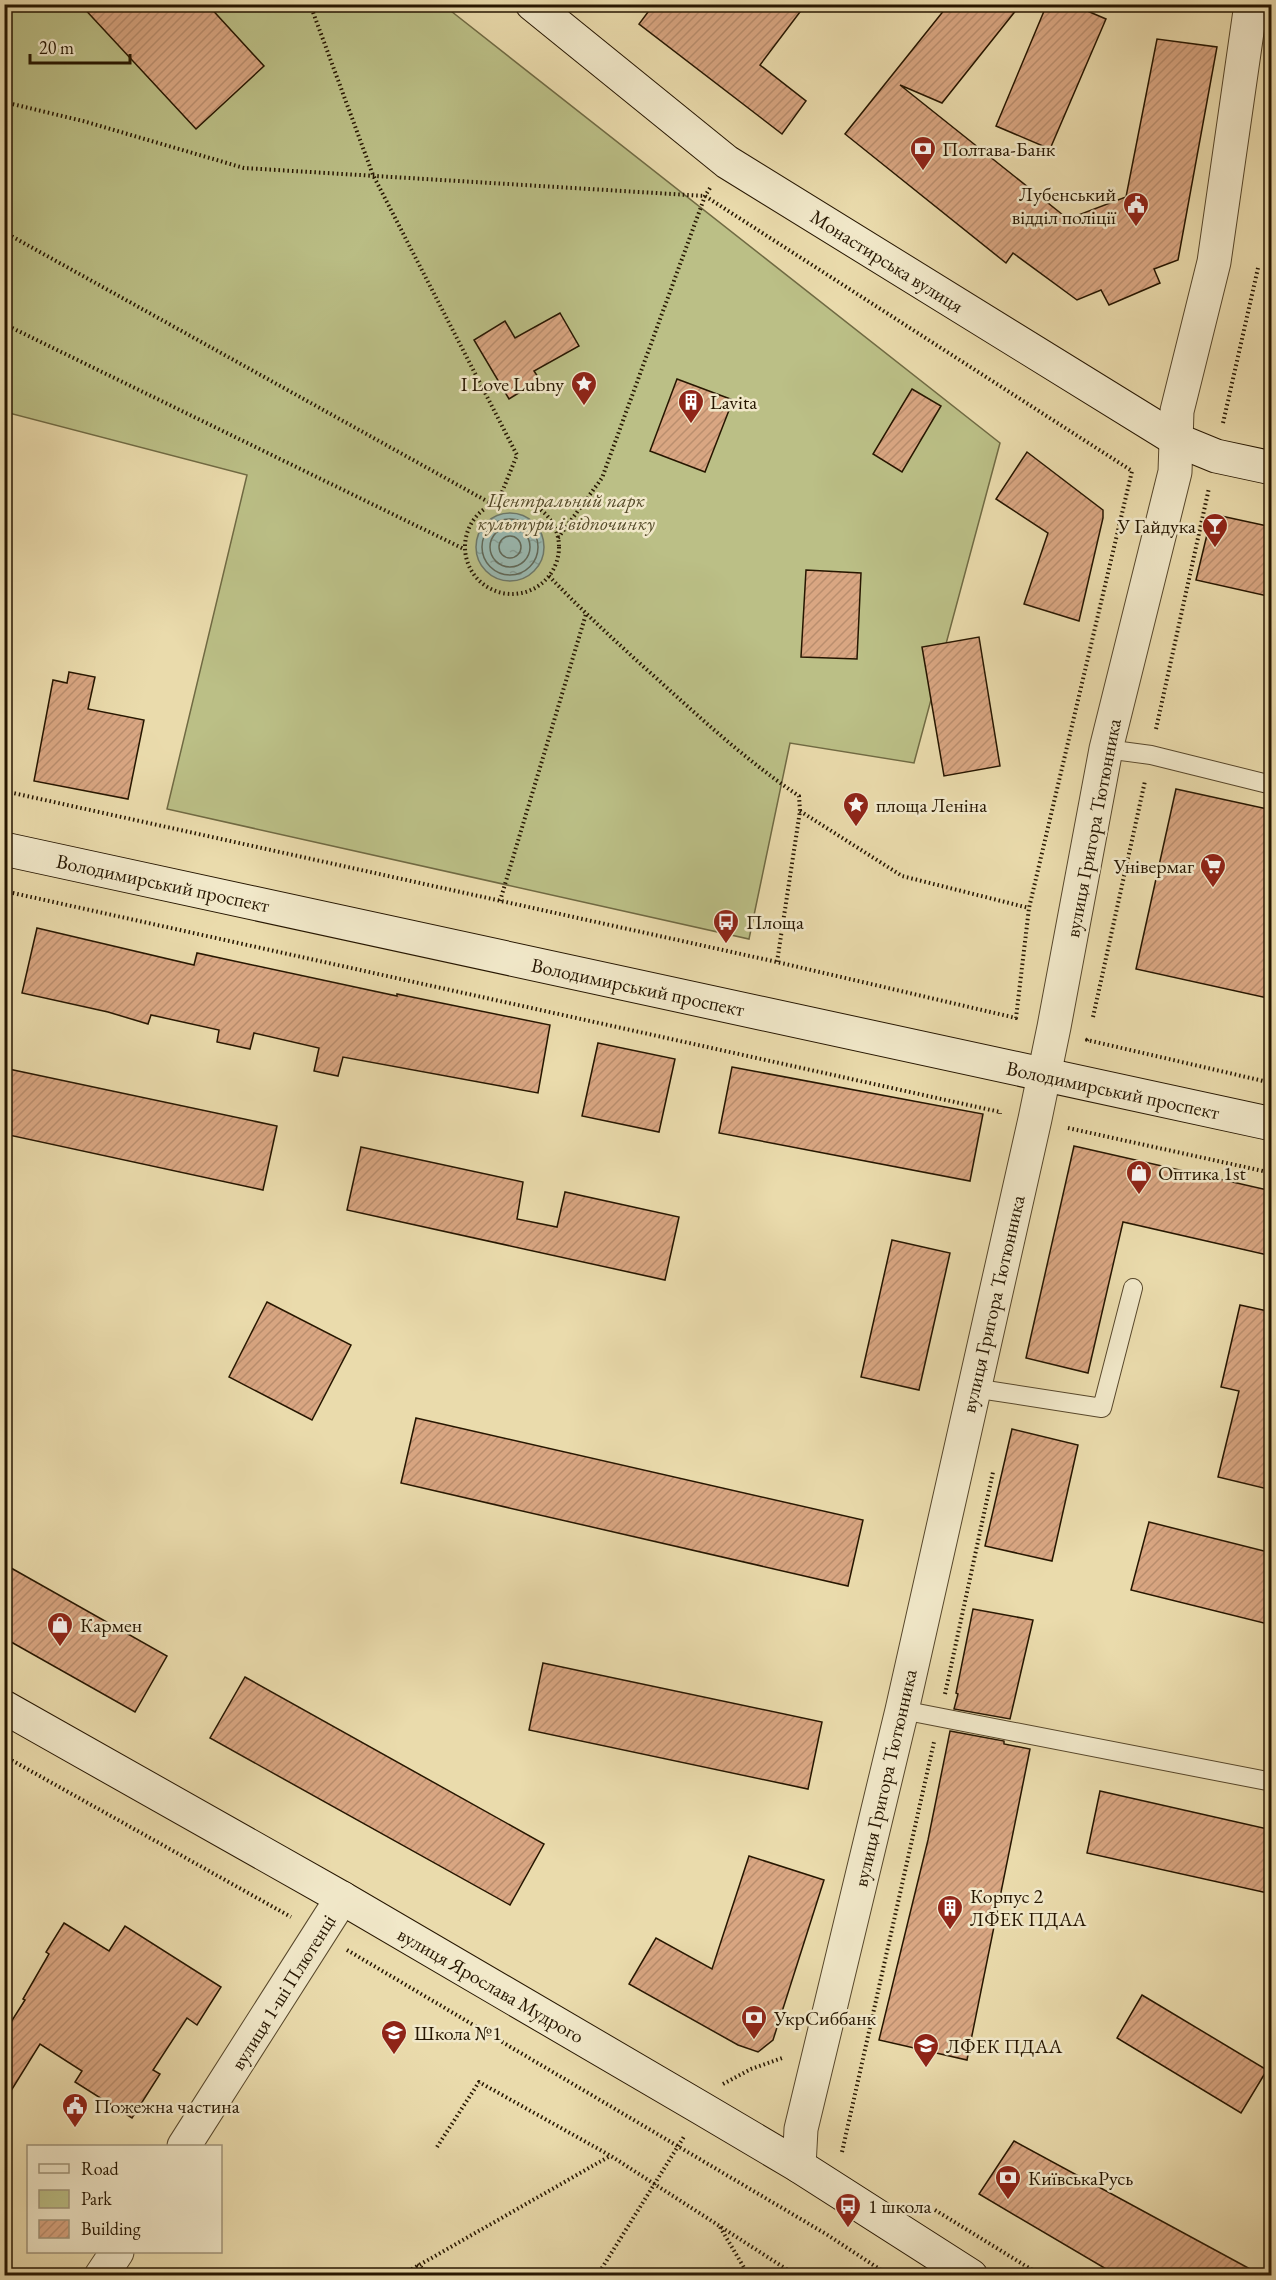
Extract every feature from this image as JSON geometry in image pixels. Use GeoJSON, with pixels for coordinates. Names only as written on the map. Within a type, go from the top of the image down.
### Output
{"type":"FeatureCollection","features":[{"type":"Feature","properties":{"kind":"main road","name":"Монастирська вулиця"},"geometry":{"type":"LineString","coordinates":[[532,4],[727,162],[1177,440],[1216,456],[1272,468]]}},
{"type":"Feature","properties":{"kind":"main road","name":"вулиця Григора Тютюнника"},"geometry":{"type":"LineString","coordinates":[[799,2166],[801,2129],[902,1710],[1044,1075],[1106,749],[1175,472],[1177,411],[1214,261],[1251,4]]}},
{"type":"Feature","properties":{"kind":"main road","name":"Володимирський проспект"},"geometry":{"type":"LineString","coordinates":[[4,849],[1272,1124]]}},
{"type":"Feature","properties":{"kind":"main road","name":"вулиця Ярослава Мудрого"},"geometry":{"type":"LineString","coordinates":[[4,1707],[342,1898],[799,2166],[971,2276]]}},
{"type":"Feature","properties":{"kind":"main road","name":"вулиця 1-ші Плютенці"},"geometry":{"type":"LineString","coordinates":[[185,2145],[342,1898]]}},
{"type":"Feature","properties":{"kind":"main road"},"geometry":{"type":"LineString","coordinates":[[101,2276],[116,2253]]}},
{"type":"Feature","properties":{"kind":"lane"},"geometry":{"type":"LineString","coordinates":[[1106,749],[1150,755],[1272,785]]}},
{"type":"Feature","properties":{"kind":"lane"},"geometry":{"type":"LineString","coordinates":[[973,1388],[1102,1408],[1133,1288]]}},
{"type":"Feature","properties":{"kind":"lane"},"geometry":{"type":"LineString","coordinates":[[902,1710],[1272,1782]]}},
{"type":"Feature","properties":{"kind":"path"},"geometry":{"type":"LineString","coordinates":[[310,4],[373,175],[517,455],[498,502]]}},
{"type":"Feature","properties":{"kind":"path"},"geometry":{"type":"LineString","coordinates":[[4,102],[82,121],[244,168],[705,196],[1132,471],[1029,908],[1016,1018],[777,962],[4,791]]}},
{"type":"Feature","properties":{"kind":"path"},"geometry":{"type":"LineString","coordinates":[[558,538],[602,478],[705,196],[727,162]]}},
{"type":"Feature","properties":{"kind":"path"},"geometry":{"type":"LineString","coordinates":[[4,232],[492,504]]}},
{"type":"Feature","properties":{"kind":"path"},"geometry":{"type":"LineString","coordinates":[[1222,430],[1258,268]]}},
{"type":"Feature","properties":{"kind":"path"},"geometry":{"type":"LineString","coordinates":[[4,324],[464,549]]}},
{"type":"Feature","properties":{"kind":"path"},"geometry":{"type":"LineString","coordinates":[[508,499],[531,503],[544,512],[552,522],[559,548],[556,564],[549,576],[537,587],[517,594],[500,593],[484,586],[473,574],[466,560],[464,549],[467,530],[476,516],[492,504],[508,499]]}},
{"type":"Feature","properties":{"kind":"path"},"geometry":{"type":"LineString","coordinates":[[549,576],[586,614],[723,739],[766,774],[799,796],[800,811],[777,962]]}},
{"type":"Feature","properties":{"kind":"path"},"geometry":{"type":"LineString","coordinates":[[500,901],[586,614]]}},
{"type":"Feature","properties":{"kind":"path"},"geometry":{"type":"LineString","coordinates":[[800,811],[902,876],[1029,908]]}},
{"type":"Feature","properties":{"kind":"path"},"geometry":{"type":"LineString","coordinates":[[4,891],[1000,1112]]}},
{"type":"Feature","properties":{"kind":"path"},"geometry":{"type":"LineString","coordinates":[[1088,1040],[1272,1083]]}},
{"type":"Feature","properties":{"kind":"path"},"geometry":{"type":"LineString","coordinates":[[1066,1139],[1069,1127],[1272,1173]]}},
{"type":"Feature","properties":{"kind":"path"},"geometry":{"type":"LineString","coordinates":[[851,2158],[841,2152],[995,1463]]}},
{"type":"Feature","properties":{"kind":"path"},"geometry":{"type":"LineString","coordinates":[[4,1756],[320,1934],[826,2234],[890,2276]]}},
{"type":"Feature","properties":{"kind":"path"},"geometry":{"type":"LineString","coordinates":[[437,2147],[479,2082],[611,2156],[797,2276]]}},
{"type":"Feature","properties":{"kind":"path"},"geometry":{"type":"LineString","coordinates":[[597,2276],[678,2146]]}},
{"type":"Feature","properties":{"kind":"path"},"geometry":{"type":"LineString","coordinates":[[400,2276],[611,2156]]}},
{"type":"Feature","properties":{"kind":"path"},"geometry":{"type":"LineString","coordinates":[[933,2208],[1042,2276]]}},
{"type":"Feature","properties":{"kind":"path"},"geometry":{"type":"LineString","coordinates":[[719,2225],[749,2276]]}},
{"type":"Feature","properties":{"kind":"path"},"geometry":{"type":"LineString","coordinates":[[417,2265],[436,2276]]}},
{"type":"Feature","properties":{"kind":"green space","name":"Центральний парк культури і відпочинку"},"geometry":{"type":"Polygon","coordinates":[[[442,4],[1000,443],[914,763],[790,743],[749,939],[167,809],[247,475],[5,412],[5,5],[442,4]]]}},
{"type":"Feature","properties":{"kind":"water"},"geometry":{"type":"Polygon","coordinates":[[[510,513],[523,516],[534,523],[541,534],[544,547],[541,560],[534,571],[523,578],[510,581],[497,578],[486,571],[479,560],[476,547],[479,534],[486,523],[497,516],[510,513]]]}},
{"type":"Feature","properties":{"kind":"building"},"geometry":{"type":"Polygon","coordinates":[[[80,4],[207,4],[264,66],[196,129],[80,4]]]}},
{"type":"Feature","properties":{"kind":"building"},"geometry":{"type":"Polygon","coordinates":[[[654,4],[806,4],[760,65],[806,101],[782,134],[639,24],[654,4]]]}},
{"type":"Feature","properties":{"kind":"building"},"geometry":{"type":"Polygon","coordinates":[[[949,4],[1021,4],[942,103],[900,85],[1068,219],[1126,197],[1157,39],[1217,47],[1178,260],[1154,269],[1160,283],[1109,305],[1101,290],[1077,300],[1013,253],[1006,263],[845,134],[949,4]]]}},
{"type":"Feature","properties":{"kind":"building"},"geometry":{"type":"Polygon","coordinates":[[[1047,4],[1071,4],[1106,19],[1050,149],[996,126],[1047,4]]]}},
{"type":"Feature","properties":{"kind":"building"},"geometry":{"type":"Polygon","coordinates":[[[560,313],[579,346],[534,371],[540,380],[509,399],[474,340],[505,321],[515,338],[560,313]]]}},
{"type":"Feature","properties":{"kind":"building","name":"Lavita"},"geometry":{"type":"Polygon","coordinates":[[[677,379],[733,400],[705,472],[650,451],[677,379]]]}},
{"type":"Feature","properties":{"kind":"building"},"geometry":{"type":"Polygon","coordinates":[[[912,389],[941,406],[902,472],[873,454],[912,389]]]}},
{"type":"Feature","properties":{"kind":"building"},"geometry":{"type":"Polygon","coordinates":[[[1027,452],[1103,510],[1079,621],[1024,604],[1048,533],[996,499],[1027,452]]]}},
{"type":"Feature","properties":{"kind":"building"},"geometry":{"type":"Polygon","coordinates":[[[1212,514],[1272,527],[1272,597],[1196,580],[1212,514]]]}},
{"type":"Feature","properties":{"kind":"building"},"geometry":{"type":"Polygon","coordinates":[[[806,570],[861,573],[857,659],[801,657],[806,570]]]}},
{"type":"Feature","properties":{"kind":"building"},"geometry":{"type":"Polygon","coordinates":[[[979,637],[1000,766],[944,776],[922,647],[979,637]]]}},
{"type":"Feature","properties":{"kind":"building"},"geometry":{"type":"Polygon","coordinates":[[[69,672],[95,677],[88,709],[144,720],[128,799],[34,781],[53,680],[67,683],[69,672]]]}},
{"type":"Feature","properties":{"kind":"building","name":"Універмаг"},"geometry":{"type":"Polygon","coordinates":[[[1176,789],[1272,810],[1272,999],[1136,969],[1176,789]]]}},
{"type":"Feature","properties":{"kind":"building"},"geometry":{"type":"Polygon","coordinates":[[[37,928],[194,965],[197,953],[397,996],[397,994],[550,1025],[538,1093],[343,1057],[338,1076],[314,1071],[319,1048],[254,1033],[250,1049],[217,1042],[219,1030],[151,1015],[148,1024],[108,1012],[22,993],[37,928]]]}},
{"type":"Feature","properties":{"kind":"building"},"geometry":{"type":"Polygon","coordinates":[[[598,1043],[675,1059],[659,1132],[582,1116],[598,1043]]]}},
{"type":"Feature","properties":{"kind":"building"},"geometry":{"type":"Polygon","coordinates":[[[732,1067],[983,1114],[970,1181],[719,1133],[732,1067]]]}},
{"type":"Feature","properties":{"kind":"building"},"geometry":{"type":"Polygon","coordinates":[[[4,1068],[277,1126],[263,1190],[4,1134],[4,1068]]]}},
{"type":"Feature","properties":{"kind":"building"},"geometry":{"type":"Polygon","coordinates":[[[1074,1146],[1272,1191],[1272,1256],[1123,1222],[1088,1373],[1026,1358],[1074,1146]]]}},
{"type":"Feature","properties":{"kind":"building"},"geometry":{"type":"Polygon","coordinates":[[[361,1147],[523,1182],[517,1219],[557,1227],[565,1192],[679,1217],[665,1280],[347,1210],[361,1147]]]}},
{"type":"Feature","properties":{"kind":"building"},"geometry":{"type":"Polygon","coordinates":[[[892,1240],[950,1253],[919,1390],[861,1377],[892,1240]]]}},
{"type":"Feature","properties":{"kind":"building"},"geometry":{"type":"Polygon","coordinates":[[[267,1302],[351,1345],[312,1420],[229,1377],[267,1302]]]}},
{"type":"Feature","properties":{"kind":"building"},"geometry":{"type":"Polygon","coordinates":[[[1240,1305],[1272,1312],[1272,1490],[1218,1477],[1239,1391],[1221,1387],[1240,1305]]]}},
{"type":"Feature","properties":{"kind":"building"},"geometry":{"type":"Polygon","coordinates":[[[416,1418],[863,1520],[848,1586],[401,1483],[416,1418]]]}},
{"type":"Feature","properties":{"kind":"building"},"geometry":{"type":"Polygon","coordinates":[[[1012,1429],[1078,1445],[1052,1561],[985,1546],[1012,1429]]]}},
{"type":"Feature","properties":{"kind":"building"},"geometry":{"type":"Polygon","coordinates":[[[1149,1522],[1272,1553],[1272,1625],[1131,1590],[1149,1522]]]}},
{"type":"Feature","properties":{"kind":"building"},"geometry":{"type":"Polygon","coordinates":[[[4,1564],[167,1656],[135,1712],[4,1638],[4,1564]]]}},
{"type":"Feature","properties":{"kind":"building"},"geometry":{"type":"Polygon","coordinates":[[[973,1609],[1033,1620],[1010,1719],[954,1709],[973,1609]]]}},
{"type":"Feature","properties":{"kind":"building"},"geometry":{"type":"Polygon","coordinates":[[[543,1663],[822,1722],[808,1789],[529,1730],[543,1663]]]}},
{"type":"Feature","properties":{"kind":"building"},"geometry":{"type":"Polygon","coordinates":[[[245,1677],[544,1844],[510,1905],[210,1738],[245,1677]]]}},
{"type":"Feature","properties":{"kind":"building","name":"Корпус 2 ЛФЕК ПДАА"},"geometry":{"type":"Polygon","coordinates":[[[950,1731],[1004,1741],[1004,1744],[1030,1749],[967,2060],[879,2040],[928,1840],[950,1731]]]}},
{"type":"Feature","properties":{"kind":"building"},"geometry":{"type":"Polygon","coordinates":[[[1100,1791],[1272,1830],[1272,1894],[1087,1853],[1100,1791]]]}},
{"type":"Feature","properties":{"kind":"building"},"geometry":{"type":"Polygon","coordinates":[[[749,1856],[824,1880],[773,2040],[758,2052],[738,2045],[629,1984],[656,1938],[712,1969],[749,1856]]]}},
{"type":"Feature","properties":{"kind":"building"},"geometry":{"type":"Polygon","coordinates":[[[64,1923],[109,1951],[125,1926],[221,1987],[197,2025],[187,2018],[153,2070],[160,2074],[132,2118],[75,2082],[82,2071],[40,2044],[4,2102],[4,2033],[25,2000],[23,1999],[49,1954],[46,1952],[64,1923]]]}},
{"type":"Feature","properties":{"kind":"building"},"geometry":{"type":"Polygon","coordinates":[[[1142,1995],[1267,2070],[1241,2113],[1117,2038],[1142,1995]]]}},
{"type":"Feature","properties":{"kind":"building"},"geometry":{"type":"Polygon","coordinates":[[[1014,2141],[1263,2276],[1118,2276],[979,2194],[1014,2141]]]}},
{"type":"Feature","properties":{"kind":"place","name":"Полтава-Банк"},"geometry":{"type":"Point","coordinates":[923,172]}},
{"type":"Feature","properties":{"kind":"place","name":"Лубенський відділ поліції"},"geometry":{"type":"Point","coordinates":[1136,228]}},
{"type":"Feature","properties":{"kind":"place","name":"I Love Lubny"},"geometry":{"type":"Point","coordinates":[584,407]}},
{"type":"Feature","properties":{"kind":"place","name":"Lavita"},"geometry":{"type":"Point","coordinates":[691,425]}},
{"type":"Feature","properties":{"kind":"place","name":"У Гайдука"},"geometry":{"type":"Point","coordinates":[1215,549]}},
{"type":"Feature","properties":{"kind":"place","name":"площа Леніна"},"geometry":{"type":"Point","coordinates":[856,828]}},
{"type":"Feature","properties":{"kind":"place","name":"Універмаг"},"geometry":{"type":"Point","coordinates":[1213,889]}},
{"type":"Feature","properties":{"kind":"place","name":"Площа"},"geometry":{"type":"Point","coordinates":[726,945]}},
{"type":"Feature","properties":{"kind":"place","name":"Оптика 1st"},"geometry":{"type":"Point","coordinates":[1139,1196]}},
{"type":"Feature","properties":{"kind":"place","name":"Кармен"},"geometry":{"type":"Point","coordinates":[60,1648]}},
{"type":"Feature","properties":{"kind":"place","name":"Корпус 2 ЛФЕК ПДАА"},"geometry":{"type":"Point","coordinates":[950,1931]}},
{"type":"Feature","properties":{"kind":"place","name":"УкрСиббанк"},"geometry":{"type":"Point","coordinates":[754,2041]}},
{"type":"Feature","properties":{"kind":"place","name":"Школа №1"},"geometry":{"type":"Point","coordinates":[394,2056]}},
{"type":"Feature","properties":{"kind":"place","name":"ЛФЕК ПДАА"},"geometry":{"type":"Point","coordinates":[926,2069]}},
{"type":"Feature","properties":{"kind":"place","name":"Пожежна частина"},"geometry":{"type":"Point","coordinates":[75,2129]}},
{"type":"Feature","properties":{"kind":"place","name":"КиївськаРусь"},"geometry":{"type":"Point","coordinates":[1008,2201]}},
{"type":"Feature","properties":{"kind":"place","name":"1 школа"},"geometry":{"type":"Point","coordinates":[848,2229]}}]}
